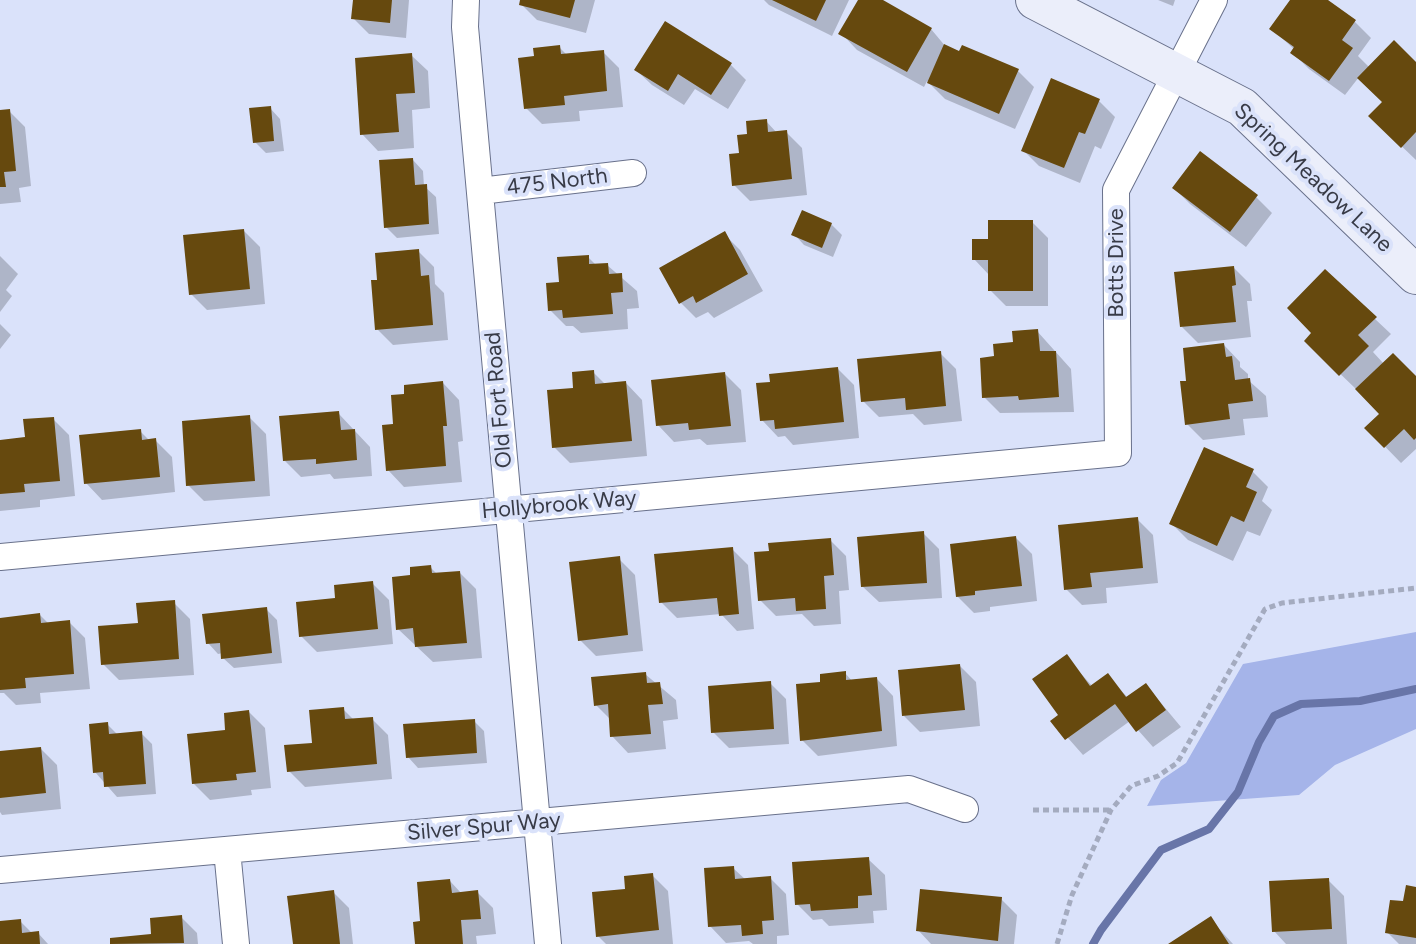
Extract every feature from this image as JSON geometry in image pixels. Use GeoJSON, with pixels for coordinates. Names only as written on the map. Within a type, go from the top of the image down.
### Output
{"type":"FeatureCollection","features":[{"type":"Feature","properties":{"kind":"street","name":"Old Fort Road"},"geometry":{"type":"LineString","coordinates":[[466,0],[465,27],[548,944]]}},
{"type":"Feature","properties":{"kind":"street","name":"Spring Meadow Lane"},"geometry":{"type":"LineString","coordinates":[[1035,0],[1242,107],[1416,275]]}},
{"type":"Feature","properties":{"kind":"street","name":"Botts Drive"},"geometry":{"type":"LineString","coordinates":[[1118,453],[1116,190],[1214,0]]}},
{"type":"Feature","properties":{"kind":"street","name":"475 North"},"geometry":{"type":"LineString","coordinates":[[480,191],[633,173]]}},
{"type":"Feature","properties":{"kind":"street","name":"Hollybrook Way"},"geometry":{"type":"LineString","coordinates":[[0,557],[1118,453]]}},
{"type":"Feature","properties":{"kind":"street","name":"Silver Spur Way"},"geometry":{"type":"LineString","coordinates":[[0,870],[909,789],[965,809]]}},
{"type":"Feature","properties":{"kind":"street"},"geometry":{"type":"LineString","coordinates":[[227,850],[236,944]]}},
{"type":"Feature","properties":{"kind":"path"},"geometry":{"type":"LineString","coordinates":[[1057,944],[1072,895],[1111,810],[1131,786],[1158,776],[1177,763],[1265,609],[1282,603],[1416,588]]}},
{"type":"Feature","properties":{"kind":"path"},"geometry":{"type":"LineString","coordinates":[[1033,810],[1111,810]]}},
{"type":"Feature","properties":{"kind":"shaded area"},"geometry":{"type":"Polygon","coordinates":[[[1416,632],[1416,729],[1335,765],[1299,795],[1147,806],[1161,780],[1186,763],[1243,664],[1416,632]]]}},
{"type":"Feature","properties":{"kind":"building"},"geometry":{"type":"Polygon","coordinates":[[[353,0],[392,0],[390,23],[351,19],[353,0]]]}},
{"type":"Feature","properties":{"kind":"building"},"geometry":{"type":"Polygon","coordinates":[[[520,0],[575,0],[570,18],[519,5],[520,0]]]}},
{"type":"Feature","properties":{"kind":"building"},"geometry":{"type":"Polygon","coordinates":[[[772,0],[826,0],[816,21],[772,0]]]}},
{"type":"Feature","properties":{"kind":"building"},"geometry":{"type":"Polygon","coordinates":[[[858,0],[883,0],[932,28],[907,72],[838,34],[858,0]]]}},
{"type":"Feature","properties":{"kind":"building"},"geometry":{"type":"Polygon","coordinates":[[[1290,0],[1328,0],[1356,20],[1342,40],[1353,48],[1329,81],[1290,53],[1294,47],[1269,29],[1290,0]]]}},
{"type":"Feature","properties":{"kind":"building"},"geometry":{"type":"Polygon","coordinates":[[[665,21],[732,63],[711,95],[678,74],[668,91],[634,70],[665,21]]]}},
{"type":"Feature","properties":{"kind":"building"},"geometry":{"type":"Polygon","coordinates":[[[1394,40],[1416,62],[1416,132],[1401,148],[1368,116],[1382,102],[1357,78],[1394,40]]]}},
{"type":"Feature","properties":{"kind":"building"},"geometry":{"type":"Polygon","coordinates":[[[944,44],[959,51],[962,45],[1019,69],[999,114],[927,83],[944,44]]]}},
{"type":"Feature","properties":{"kind":"building"},"geometry":{"type":"Polygon","coordinates":[[[560,45],[561,54],[604,50],[607,91],[564,96],[565,105],[524,109],[518,58],[534,56],[533,48],[560,45]]]}},
{"type":"Feature","properties":{"kind":"building"},"geometry":{"type":"Polygon","coordinates":[[[412,53],[415,93],[396,94],[399,132],[360,135],[355,58],[412,53]]]}},
{"type":"Feature","properties":{"kind":"building"},"geometry":{"type":"Polygon","coordinates":[[[1051,78],[1100,99],[1085,134],[1079,132],[1064,168],[1021,151],[1051,78]]]}},
{"type":"Feature","properties":{"kind":"building"},"geometry":{"type":"Polygon","coordinates":[[[271,106],[274,141],[253,143],[249,108],[271,106]]]}},
{"type":"Feature","properties":{"kind":"building"},"geometry":{"type":"Polygon","coordinates":[[[10,109],[16,171],[4,172],[6,187],[0,187],[0,110],[10,109]]]}},
{"type":"Feature","properties":{"kind":"building"},"geometry":{"type":"Polygon","coordinates":[[[767,119],[768,132],[787,130],[792,179],[732,186],[729,154],[739,153],[737,135],[747,134],[746,121],[767,119]]]}},
{"type":"Feature","properties":{"kind":"building"},"geometry":{"type":"Polygon","coordinates":[[[1200,151],[1258,195],[1230,232],[1172,188],[1200,151]]]}},
{"type":"Feature","properties":{"kind":"building"},"geometry":{"type":"Polygon","coordinates":[[[413,158],[415,185],[427,184],[429,224],[384,228],[379,160],[413,158]]]}},
{"type":"Feature","properties":{"kind":"building"},"geometry":{"type":"Polygon","coordinates":[[[802,210],[832,223],[822,248],[791,235],[802,210]]]}},
{"type":"Feature","properties":{"kind":"building"},"geometry":{"type":"Polygon","coordinates":[[[988,220],[1033,220],[1033,291],[988,291],[988,260],[972,260],[972,239],[988,239],[988,220]]]}},
{"type":"Feature","properties":{"kind":"building"},"geometry":{"type":"Polygon","coordinates":[[[244,229],[250,289],[189,295],[183,235],[244,229]]]}},
{"type":"Feature","properties":{"kind":"building"},"geometry":{"type":"Polygon","coordinates":[[[725,231],[748,274],[696,303],[693,296],[679,304],[659,268],[725,231]]]}},
{"type":"Feature","properties":{"kind":"building"},"geometry":{"type":"Polygon","coordinates":[[[419,249],[421,276],[429,275],[433,325],[375,330],[371,280],[377,280],[375,253],[419,249]]]}},
{"type":"Feature","properties":{"kind":"building"},"geometry":{"type":"Polygon","coordinates":[[[589,255],[589,264],[608,263],[609,274],[622,273],[623,292],[611,293],[613,314],[563,318],[562,310],[548,311],[546,283],[559,282],[557,257],[589,255]]]}},
{"type":"Feature","properties":{"kind":"building"},"geometry":{"type":"Polygon","coordinates":[[[1234,266],[1236,285],[1232,286],[1236,322],[1180,327],[1174,272],[1234,266]]]}},
{"type":"Feature","properties":{"kind":"building"},"geometry":{"type":"Polygon","coordinates":[[[1325,269],[1377,317],[1358,335],[1369,346],[1339,376],[1304,341],[1311,333],[1287,308],[1325,269]]]}},
{"type":"Feature","properties":{"kind":"building"},"geometry":{"type":"Polygon","coordinates":[[[1038,329],[1040,351],[1056,351],[1059,397],[1019,400],[1018,396],[982,398],[980,358],[994,356],[993,344],[1013,342],[1012,331],[1038,329]]]}},
{"type":"Feature","properties":{"kind":"building"},"geometry":{"type":"Polygon","coordinates":[[[1224,343],[1226,357],[1232,356],[1235,380],[1250,378],[1253,401],[1228,404],[1230,419],[1185,425],[1180,381],[1186,381],[1183,348],[1224,343]]]}},
{"type":"Feature","properties":{"kind":"building"},"geometry":{"type":"Polygon","coordinates":[[[941,351],[946,406],[906,410],[905,398],[861,402],[857,359],[941,351]]]}},
{"type":"Feature","properties":{"kind":"building"},"geometry":{"type":"Polygon","coordinates":[[[1393,353],[1416,376],[1416,438],[1414,440],[1404,429],[1384,448],[1364,428],[1379,414],[1355,389],[1393,353]]]}},
{"type":"Feature","properties":{"kind":"building"},"geometry":{"type":"Polygon","coordinates":[[[838,367],[844,422],[775,429],[774,420],[760,421],[756,383],[770,382],[769,374],[838,367]]]}},
{"type":"Feature","properties":{"kind":"building"},"geometry":{"type":"Polygon","coordinates":[[[594,370],[595,384],[626,381],[632,441],[552,448],[547,390],[573,388],[572,372],[594,370]]]}},
{"type":"Feature","properties":{"kind":"building"},"geometry":{"type":"Polygon","coordinates":[[[725,372],[731,426],[689,430],[688,423],[656,426],[651,380],[725,372]]]}},
{"type":"Feature","properties":{"kind":"building"},"geometry":{"type":"Polygon","coordinates":[[[443,381],[447,426],[443,426],[446,466],[386,471],[382,425],[393,424],[391,395],[404,394],[404,385],[443,381]]]}},
{"type":"Feature","properties":{"kind":"building"},"geometry":{"type":"Polygon","coordinates":[[[339,411],[341,430],[355,429],[357,460],[316,464],[316,459],[283,461],[279,416],[339,411]]]}},
{"type":"Feature","properties":{"kind":"building"},"geometry":{"type":"Polygon","coordinates":[[[250,415],[255,481],[186,486],[182,421],[250,415]]]}},
{"type":"Feature","properties":{"kind":"building"},"geometry":{"type":"Polygon","coordinates":[[[54,417],[60,481],[24,484],[25,492],[0,494],[0,440],[25,437],[23,419],[54,417]]]}},
{"type":"Feature","properties":{"kind":"building"},"geometry":{"type":"Polygon","coordinates":[[[141,429],[142,440],[156,438],[160,477],[84,484],[79,435],[141,429]]]}},
{"type":"Feature","properties":{"kind":"building"},"geometry":{"type":"Polygon","coordinates":[[[1204,447],[1254,469],[1246,487],[1257,492],[1244,522],[1231,516],[1217,546],[1169,524],[1204,447]]]}},
{"type":"Feature","properties":{"kind":"building"},"geometry":{"type":"Polygon","coordinates":[[[1138,517],[1143,568],[1090,573],[1092,587],[1064,590],[1058,525],[1138,517]]]}},
{"type":"Feature","properties":{"kind":"building"},"geometry":{"type":"Polygon","coordinates":[[[924,531],[927,583],[861,587],[857,537],[924,531]]]}},
{"type":"Feature","properties":{"kind":"building"},"geometry":{"type":"Polygon","coordinates":[[[1016,536],[1022,586],[975,591],[975,595],[956,597],[950,544],[1016,536]]]}},
{"type":"Feature","properties":{"kind":"building"},"geometry":{"type":"Polygon","coordinates":[[[831,538],[834,575],[824,576],[826,609],[796,611],[795,598],[758,601],[754,552],[769,551],[768,543],[831,538]]]}},
{"type":"Feature","properties":{"kind":"building"},"geometry":{"type":"Polygon","coordinates":[[[733,547],[739,614],[719,616],[717,598],[659,603],[654,554],[733,547]]]}},
{"type":"Feature","properties":{"kind":"building"},"geometry":{"type":"Polygon","coordinates":[[[620,556],[628,635],[578,641],[569,562],[620,556]]]}},
{"type":"Feature","properties":{"kind":"building"},"geometry":{"type":"Polygon","coordinates":[[[431,565],[432,573],[460,571],[467,643],[415,647],[413,628],[396,630],[392,577],[410,575],[410,567],[431,565]]]}},
{"type":"Feature","properties":{"kind":"building"},"geometry":{"type":"Polygon","coordinates":[[[373,581],[378,629],[299,637],[296,602],[335,598],[334,585],[373,581]]]}},
{"type":"Feature","properties":{"kind":"building"},"geometry":{"type":"Polygon","coordinates":[[[175,600],[179,659],[101,665],[98,626],[138,623],[136,603],[175,600]]]}},
{"type":"Feature","properties":{"kind":"building"},"geometry":{"type":"Polygon","coordinates":[[[267,607],[272,653],[221,659],[220,643],[206,644],[202,614],[267,607]]]}},
{"type":"Feature","properties":{"kind":"building"},"geometry":{"type":"Polygon","coordinates":[[[40,613],[41,623],[70,620],[74,674],[25,678],[26,688],[0,690],[0,618],[40,613]]]}},
{"type":"Feature","properties":{"kind":"building"},"geometry":{"type":"Polygon","coordinates":[[[1067,654],[1090,686],[1108,673],[1126,697],[1146,683],[1166,710],[1136,732],[1115,704],[1065,740],[1050,721],[1058,715],[1032,679],[1067,654]]]}},
{"type":"Feature","properties":{"kind":"building"},"geometry":{"type":"Polygon","coordinates":[[[960,664],[965,710],[902,716],[898,670],[960,664]]]}},
{"type":"Feature","properties":{"kind":"building"},"geometry":{"type":"Polygon","coordinates":[[[846,671],[846,680],[877,677],[882,731],[800,741],[796,684],[820,682],[820,674],[846,671]]]}},
{"type":"Feature","properties":{"kind":"building"},"geometry":{"type":"Polygon","coordinates":[[[646,672],[647,683],[660,682],[663,704],[648,705],[651,734],[610,737],[608,704],[594,706],[591,677],[646,672]]]}},
{"type":"Feature","properties":{"kind":"building"},"geometry":{"type":"Polygon","coordinates":[[[771,681],[774,729],[711,733],[708,686],[771,681]]]}},
{"type":"Feature","properties":{"kind":"building"},"geometry":{"type":"Polygon","coordinates":[[[344,707],[345,719],[373,717],[377,764],[287,772],[284,745],[312,743],[309,710],[344,707]]]}},
{"type":"Feature","properties":{"kind":"building"},"geometry":{"type":"Polygon","coordinates":[[[249,710],[256,772],[236,774],[237,780],[192,784],[187,734],[225,730],[224,713],[249,710]]]}},
{"type":"Feature","properties":{"kind":"building"},"geometry":{"type":"Polygon","coordinates":[[[475,719],[477,753],[406,758],[403,724],[475,719]]]}},
{"type":"Feature","properties":{"kind":"building"},"geometry":{"type":"Polygon","coordinates":[[[108,722],[109,734],[142,731],[146,784],[104,787],[103,772],[93,773],[89,724],[108,722]]]}},
{"type":"Feature","properties":{"kind":"building"},"geometry":{"type":"Polygon","coordinates":[[[41,747],[46,793],[0,798],[0,751],[41,747]]]}},
{"type":"Feature","properties":{"kind":"building"},"geometry":{"type":"Polygon","coordinates":[[[869,857],[872,895],[858,896],[858,908],[811,911],[810,904],[795,905],[792,862],[869,857]]]}},
{"type":"Feature","properties":{"kind":"building"},"geometry":{"type":"Polygon","coordinates":[[[734,866],[735,879],[771,876],[774,920],[762,921],[763,934],[742,936],[741,925],[708,927],[704,868],[734,866]]]}},
{"type":"Feature","properties":{"kind":"building"},"geometry":{"type":"Polygon","coordinates":[[[653,873],[659,930],[596,937],[592,892],[625,889],[624,876],[653,873]]]}},
{"type":"Feature","properties":{"kind":"building"},"geometry":{"type":"Polygon","coordinates":[[[1329,878],[1332,929],[1272,932],[1269,881],[1329,878]]]}},
{"type":"Feature","properties":{"kind":"building"},"geometry":{"type":"Polygon","coordinates":[[[450,879],[452,893],[478,890],[481,919],[461,920],[463,944],[415,944],[413,922],[420,921],[417,882],[450,879]]]}},
{"type":"Feature","properties":{"kind":"building"},"geometry":{"type":"Polygon","coordinates":[[[1406,885],[1416,887],[1416,938],[1385,933],[1390,900],[1403,901],[1406,885]]]}},
{"type":"Feature","properties":{"kind":"building"},"geometry":{"type":"Polygon","coordinates":[[[920,889],[1002,897],[998,941],[916,931],[920,889]]]}},
{"type":"Feature","properties":{"kind":"building"},"geometry":{"type":"Polygon","coordinates":[[[334,890],[340,944],[293,944],[287,896],[334,890]]]}},
{"type":"Feature","properties":{"kind":"building"},"geometry":{"type":"Polygon","coordinates":[[[182,915],[184,943],[110,944],[110,938],[151,934],[150,918],[182,915]]]}},
{"type":"Feature","properties":{"kind":"building"},"geometry":{"type":"Polygon","coordinates":[[[1211,916],[1229,944],[1168,944],[1211,916]]]}},
{"type":"Feature","properties":{"kind":"building"},"geometry":{"type":"Polygon","coordinates":[[[21,919],[22,933],[39,931],[40,944],[0,944],[0,921],[21,919]]]}},
{"type":"Feature","properties":{"kind":"waterway"},"geometry":{"type":"LineString","coordinates":[[1093,944],[1161,850],[1209,829],[1238,792],[1259,742],[1274,716],[1301,704],[1360,701],[1416,689]]}}]}
